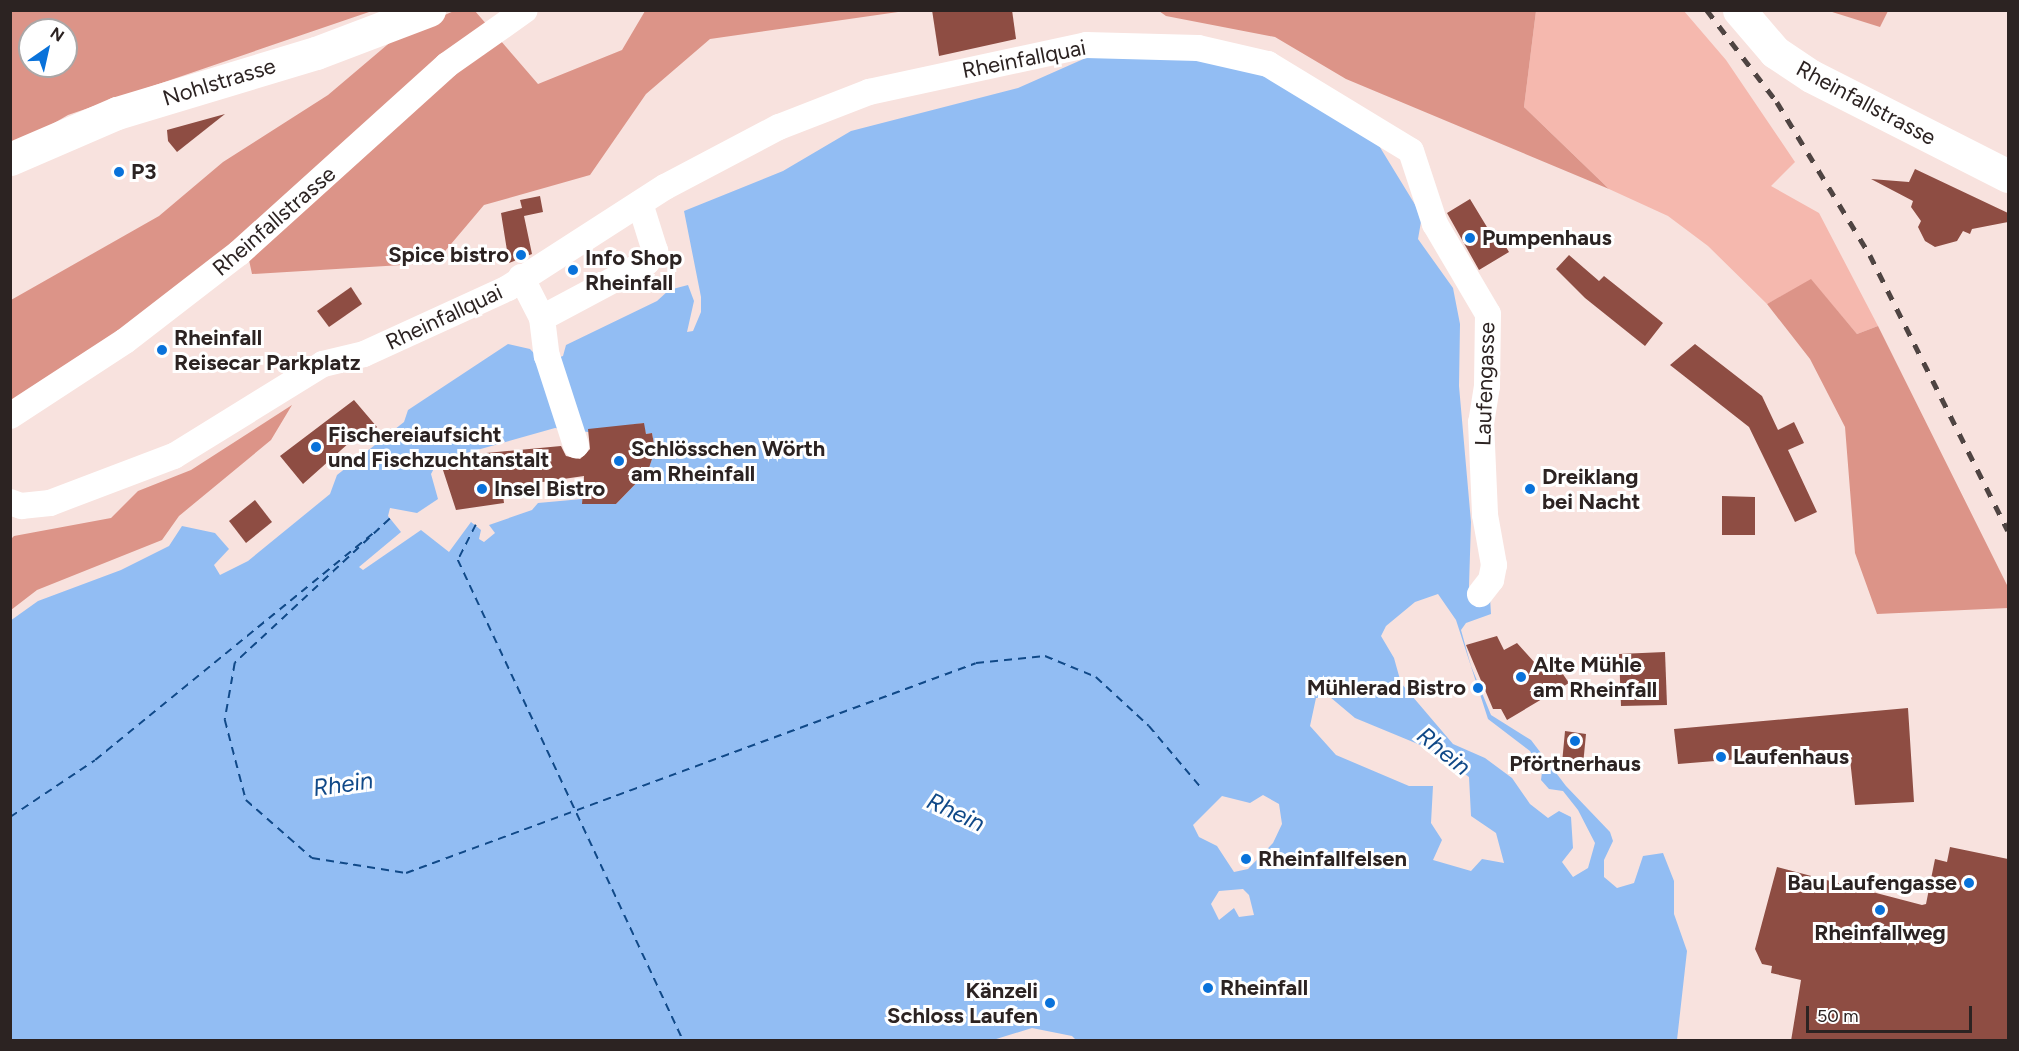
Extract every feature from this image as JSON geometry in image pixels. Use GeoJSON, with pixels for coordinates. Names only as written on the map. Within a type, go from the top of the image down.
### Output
{"type":"FeatureCollection","features":[{"type":"Feature","properties":{"kind":"street","name":"Nohlstrasse"},"geometry":{"type":"LineString","coordinates":[[10,159],[117,113],[316,53],[429,10]]}},
{"type":"Feature","properties":{"kind":"street","name":"Rheinfallstrasse"},"geometry":{"type":"LineString","coordinates":[[10,416],[126,341],[215,273],[277,221],[447,64],[525,10]]}},
{"type":"Feature","properties":{"kind":"street","name":"Rheinfallstrasse"},"geometry":{"type":"LineString","coordinates":[[1739,10],[1775,52],[1811,76],[2008,176]]}},
{"type":"Feature","properties":{"kind":"street","name":"Rheinfallquai"},"geometry":{"type":"LineString","coordinates":[[10,502],[21,506],[50,503],[145,469],[211,436],[323,364],[364,354],[508,288],[521,277],[640,202],[779,127],[869,92],[1086,45],[1203,49],[1268,64],[1411,151]]}},
{"type":"Feature","properties":{"kind":"street","name":"Laufengasse"},"geometry":{"type":"LineString","coordinates":[[1411,151],[1434,224],[1488,314],[1487,386],[1481,422],[1485,515],[1494,565],[1491,580],[1480,594]]}},
{"type":"Feature","properties":{"kind":"street"},"geometry":{"type":"LineString","coordinates":[[542,318],[652,257],[655,251],[640,202]]}},
{"type":"Feature","properties":{"kind":"street","name":"Rheinfallquai"},"geometry":{"type":"LineString","coordinates":[[521,277],[542,318],[547,356],[576,445]]}},
{"type":"Feature","properties":{"kind":"shaded area"},"geometry":{"type":"Polygon","coordinates":[[[11,11],[372,11],[68,115],[11,148],[11,11]]]}},
{"type":"Feature","properties":{"kind":"shaded area"},"geometry":{"type":"Polygon","coordinates":[[[454,11],[475,11],[538,84],[622,50],[645,11],[905,11],[710,39],[646,94],[590,175],[484,205],[435,263],[252,274],[244,237],[121,331],[11,401],[11,300],[159,216],[223,162],[328,95],[400,34],[454,11]]]}},
{"type":"Feature","properties":{"kind":"shaded area"},"geometry":{"type":"Polygon","coordinates":[[[1159,11],[1536,11],[1524,107],[1609,189],[1346,79],[1275,37],[1166,16],[1159,11]]]}},
{"type":"Feature","properties":{"kind":"shaded area"},"geometry":{"type":"Polygon","coordinates":[[[1536,11],[1684,11],[1726,60],[1795,162],[1771,186],[1819,213],[1878,326],[1857,334],[1811,280],[1767,304],[1708,246],[1668,216],[1609,189],[1524,107],[1536,11]]]}},
{"type":"Feature","properties":{"kind":"shaded area"},"geometry":{"type":"Polygon","coordinates":[[[1829,11],[1888,11],[1880,27],[1829,11]]]}},
{"type":"Feature","properties":{"kind":"shaded area"},"geometry":{"type":"Polygon","coordinates":[[[1811,279],[1857,334],[1878,326],[2008,587],[2008,608],[1877,614],[1855,553],[1845,427],[1810,359],[1767,304],[1811,279]]]}},
{"type":"Feature","properties":{"kind":"shaded area"},"geometry":{"type":"Polygon","coordinates":[[[292,405],[271,440],[179,516],[162,540],[37,590],[11,610],[11,539],[14,536],[111,518],[138,491],[191,470],[292,405]]]}},
{"type":"Feature","properties":{"kind":"water","name":"Rhein"},"geometry":{"type":"Polygon","coordinates":[[[1088,57],[1217,58],[1269,73],[1378,144],[1422,216],[1418,239],[1453,288],[1460,324],[1459,386],[1471,522],[1469,586],[1471,595],[1490,598],[1491,614],[1466,623],[1461,630],[1471,666],[1491,715],[1531,740],[1566,786],[1610,832],[1613,841],[1604,860],[1604,877],[1617,888],[1634,883],[1643,856],[1663,853],[1674,881],[1674,914],[1687,951],[1677,1040],[1076,1040],[1072,1036],[1032,1028],[993,1040],[11,1040],[10,621],[38,601],[121,570],[169,546],[182,526],[215,533],[229,549],[214,565],[220,575],[248,561],[330,494],[337,475],[404,422],[408,410],[508,344],[530,349],[543,363],[563,356],[566,345],[657,301],[669,290],[688,285],[694,301],[687,332],[693,331],[701,312],[701,297],[684,211],[783,171],[851,131],[1018,88],[1088,57]],[[643,423],[588,432],[555,428],[438,461],[431,474],[438,499],[417,513],[390,508],[388,516],[401,532],[359,567],[363,570],[421,530],[449,552],[471,522],[481,530],[479,539],[484,542],[495,533],[489,525],[532,510],[538,503],[582,499],[583,504],[616,504],[648,471],[655,450],[652,433],[646,434],[643,423]],[[1438,594],[1415,602],[1386,626],[1381,636],[1394,658],[1401,683],[1453,744],[1485,758],[1512,778],[1530,804],[1548,818],[1559,811],[1571,817],[1573,848],[1562,862],[1573,877],[1588,868],[1595,843],[1578,810],[1563,791],[1549,789],[1541,780],[1542,772],[1530,751],[1488,719],[1456,620],[1438,594]],[[1330,697],[1316,698],[1310,726],[1336,755],[1409,786],[1433,786],[1431,823],[1442,840],[1433,860],[1471,871],[1482,859],[1504,863],[1496,833],[1471,816],[1469,777],[1430,749],[1355,718],[1330,697]],[[1263,795],[1250,803],[1222,796],[1193,825],[1199,837],[1217,846],[1234,872],[1248,869],[1273,843],[1282,824],[1279,804],[1263,795]],[[1243,889],[1219,891],[1211,904],[1219,920],[1234,908],[1239,917],[1254,915],[1249,895],[1243,889]]]}},
{"type":"Feature","properties":{"kind":"building"},"geometry":{"type":"Polygon","coordinates":[[[932,10],[1012,10],[1016,39],[939,56],[932,10]]]}},
{"type":"Feature","properties":{"kind":"building"},"geometry":{"type":"Polygon","coordinates":[[[225,114],[177,152],[168,141],[167,130],[225,114]]]}},
{"type":"Feature","properties":{"kind":"building"},"geometry":{"type":"Polygon","coordinates":[[[1915,169],[2008,213],[2008,222],[1972,229],[1970,234],[1963,231],[1957,241],[1935,247],[1925,241],[1918,227],[1921,221],[1911,207],[1913,201],[1871,179],[1909,182],[1915,169]]]}},
{"type":"Feature","properties":{"kind":"building"},"geometry":{"type":"Polygon","coordinates":[[[540,196],[543,212],[524,216],[532,254],[509,263],[501,213],[522,208],[520,200],[540,196]]]}},
{"type":"Feature","properties":{"kind":"building","name":"Pumpenhaus"},"geometry":{"type":"Polygon","coordinates":[[[1470,199],[1490,232],[1495,229],[1509,252],[1479,270],[1447,213],[1470,199]]]}},
{"type":"Feature","properties":{"kind":"building"},"geometry":{"type":"Polygon","coordinates":[[[1569,255],[1599,281],[1604,276],[1663,323],[1645,346],[1585,298],[1556,269],[1569,255]]]}},
{"type":"Feature","properties":{"kind":"building"},"geometry":{"type":"Polygon","coordinates":[[[351,287],[362,304],[329,327],[317,311],[351,287]]]}},
{"type":"Feature","properties":{"kind":"building"},"geometry":{"type":"Polygon","coordinates":[[[1695,344],[1762,396],[1778,430],[1794,422],[1804,443],[1788,450],[1817,512],[1795,522],[1749,427],[1670,365],[1695,344]]]}},
{"type":"Feature","properties":{"kind":"building","name":"Fischereiaufsicht und Fischzuchtanstalt"},"geometry":{"type":"Polygon","coordinates":[[[354,400],[377,427],[363,439],[359,434],[303,484],[280,456],[354,400]]]}},
{"type":"Feature","properties":{"kind":"building"},"geometry":{"type":"Polygon","coordinates":[[[644,423],[646,434],[652,433],[655,450],[648,471],[616,504],[582,504],[584,476],[502,488],[504,503],[456,510],[442,467],[486,453],[561,446],[566,456],[580,459],[590,449],[588,429],[644,423]]]}},
{"type":"Feature","properties":{"kind":"building"},"geometry":{"type":"Polygon","coordinates":[[[1722,496],[1755,497],[1755,535],[1722,535],[1722,496]]]}},
{"type":"Feature","properties":{"kind":"building"},"geometry":{"type":"Polygon","coordinates":[[[255,500],[272,522],[246,543],[229,521],[255,500]]]}},
{"type":"Feature","properties":{"kind":"building","name":"Alte Mühle am Rheinfall"},"geometry":{"type":"Polygon","coordinates":[[[1497,636],[1504,650],[1517,643],[1535,663],[1541,660],[1547,669],[1556,664],[1569,683],[1507,720],[1501,709],[1493,709],[1466,645],[1497,636]]]}},
{"type":"Feature","properties":{"kind":"building"},"geometry":{"type":"Polygon","coordinates":[[[1665,652],[1667,705],[1621,706],[1619,654],[1665,652]]]}},
{"type":"Feature","properties":{"kind":"building","name":"Laufenhaus"},"geometry":{"type":"Polygon","coordinates":[[[1908,708],[1914,802],[1855,805],[1849,750],[1678,764],[1674,729],[1908,708]]]}},
{"type":"Feature","properties":{"kind":"building","name":"Pförtnerhaus"},"geometry":{"type":"Polygon","coordinates":[[[1565,731],[1586,734],[1583,765],[1562,763],[1565,731]]]}},
{"type":"Feature","properties":{"kind":"building"},"geometry":{"type":"Polygon","coordinates":[[[1950,847],[2008,859],[2008,1041],[1791,1041],[1801,980],[1771,973],[1772,966],[1762,964],[1755,949],[1777,867],[1922,905],[1926,904],[1935,859],[1947,862],[1950,847]]]}},
{"type":"Feature","properties":{"kind":"ferry route"},"geometry":{"type":"LineString","coordinates":[[390,519],[235,663],[225,720],[246,800],[312,858],[406,873],[976,663],[1045,656],[1096,677],[1149,726],[1203,790]]}},
{"type":"Feature","properties":{"kind":"ferry route"},"geometry":{"type":"LineString","coordinates":[[476,525],[458,560],[683,1040]]}},
{"type":"Feature","properties":{"kind":"ferry route"},"geometry":{"type":"LineString","coordinates":[[10,817],[95,760],[378,529]]}},
{"type":"Feature","properties":{"kind":"railway"},"geometry":{"type":"LineString","coordinates":[[1707,10],[1777,102],[1870,255],[2008,530]]}},
{"type":"Feature","properties":{"kind":"place","name":"P3"},"geometry":{"type":"Point","coordinates":[119,172]}},
{"type":"Feature","properties":{"kind":"place","name":"Pumpenhaus"},"geometry":{"type":"Point","coordinates":[1470,238]}},
{"type":"Feature","properties":{"kind":"place","name":"Spice bistro"},"geometry":{"type":"Point","coordinates":[521,255]}},
{"type":"Feature","properties":{"kind":"place","name":"Info Shop Rheinfall"},"geometry":{"type":"Point","coordinates":[573,270]}},
{"type":"Feature","properties":{"kind":"place","name":"Rheinfall Reisecar Parkplatz"},"geometry":{"type":"Point","coordinates":[162,350]}},
{"type":"Feature","properties":{"kind":"place","name":"Fischereiaufsicht und Fischzuchtanstalt"},"geometry":{"type":"Point","coordinates":[316,447]}},
{"type":"Feature","properties":{"kind":"place","name":"Schlösschen Wörth am Rheinfall"},"geometry":{"type":"Point","coordinates":[619,461]}},
{"type":"Feature","properties":{"kind":"place","name":"Insel Bistro"},"geometry":{"type":"Point","coordinates":[482,489]}},
{"type":"Feature","properties":{"kind":"place","name":"Dreiklang bei Nacht"},"geometry":{"type":"Point","coordinates":[1530,489]}},
{"type":"Feature","properties":{"kind":"place","name":"Alte Mühle am Rheinfall"},"geometry":{"type":"Point","coordinates":[1521,677]}},
{"type":"Feature","properties":{"kind":"place","name":"Mühlerad Bistro"},"geometry":{"type":"Point","coordinates":[1478,688]}},
{"type":"Feature","properties":{"kind":"place","name":"Pförtnerhaus"},"geometry":{"type":"Point","coordinates":[1575,741]}},
{"type":"Feature","properties":{"kind":"place","name":"Laufenhaus"},"geometry":{"type":"Point","coordinates":[1721,757]}},
{"type":"Feature","properties":{"kind":"place","name":"Rheinfallfelsen"},"geometry":{"type":"Point","coordinates":[1246,859]}},
{"type":"Feature","properties":{"kind":"place","name":"Bau Laufengasse"},"geometry":{"type":"Point","coordinates":[1969,883]}},
{"type":"Feature","properties":{"kind":"place","name":"Rheinfallweg"},"geometry":{"type":"Point","coordinates":[1880,910]}},
{"type":"Feature","properties":{"kind":"place","name":"Rheinfall"},"geometry":{"type":"Point","coordinates":[1208,988]}},
{"type":"Feature","properties":{"kind":"place","name":"Känzeli Schloss Laufen"},"geometry":{"type":"Point","coordinates":[1050,1003]}}]}
